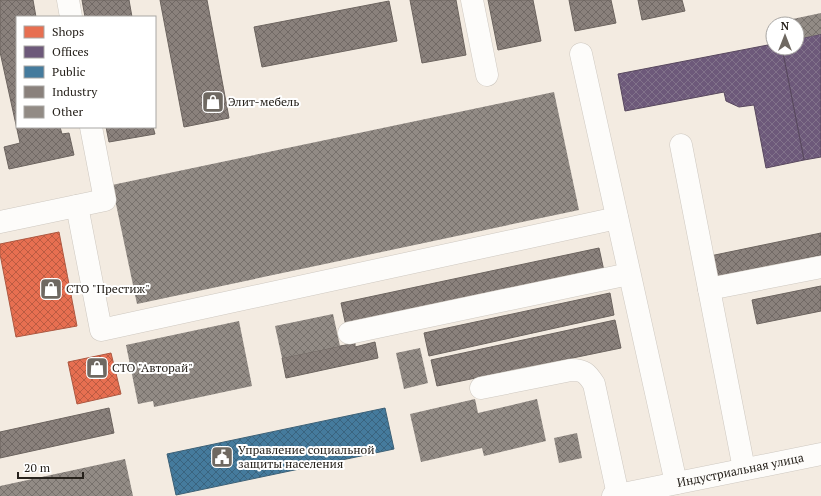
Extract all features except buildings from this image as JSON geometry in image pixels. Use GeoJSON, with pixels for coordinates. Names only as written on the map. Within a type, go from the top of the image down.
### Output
{"type":"FeatureCollection","features":[{"type":"Feature","properties":{"kind":"street"},"geometry":{"type":"LineString","coordinates":[[68,0],[71,16]]}},
{"type":"Feature","properties":{"kind":"street"},"geometry":{"type":"LineString","coordinates":[[472,0],[487,75]]}},
{"type":"Feature","properties":{"kind":"street"},"geometry":{"type":"LineString","coordinates":[[581,54],[676,483]]}},
{"type":"Feature","properties":{"kind":"street"},"geometry":{"type":"LineString","coordinates":[[0,222],[105,200],[91,128]]}},
{"type":"Feature","properties":{"kind":"street"},"geometry":{"type":"LineString","coordinates":[[681,145],[744,469]]}},
{"type":"Feature","properties":{"kind":"street"},"geometry":{"type":"LineString","coordinates":[[77,206],[101,330],[617,218]]}},
{"type":"Feature","properties":{"kind":"street"},"geometry":{"type":"LineString","coordinates":[[709,289],[821,267]]}},
{"type":"Feature","properties":{"kind":"street"},"geometry":{"type":"LineString","coordinates":[[349,333],[629,274]]}},
{"type":"Feature","properties":{"kind":"street"},"geometry":{"type":"LineString","coordinates":[[480,388],[571,370],[580,370],[589,375],[594,384],[615,495]]}},
{"type":"Feature","properties":{"kind":"street","name":"Индустриальная улица"},"geometry":{"type":"LineString","coordinates":[[615,495],[821,454]]}},
{"type":"Feature","properties":{"kind":"place","name":"Элит-мебель"},"geometry":{"type":"Point","coordinates":[213,102]}},
{"type":"Feature","properties":{"kind":"place","name":"СТО \"Престиж\""},"geometry":{"type":"Point","coordinates":[51,289]}},
{"type":"Feature","properties":{"kind":"place","name":"СТО \"Авторай\""},"geometry":{"type":"Point","coordinates":[97,368]}},
{"type":"Feature","properties":{"kind":"place","name":"Управление социальной защиты населения"},"geometry":{"type":"Point","coordinates":[222,457]}}]}
